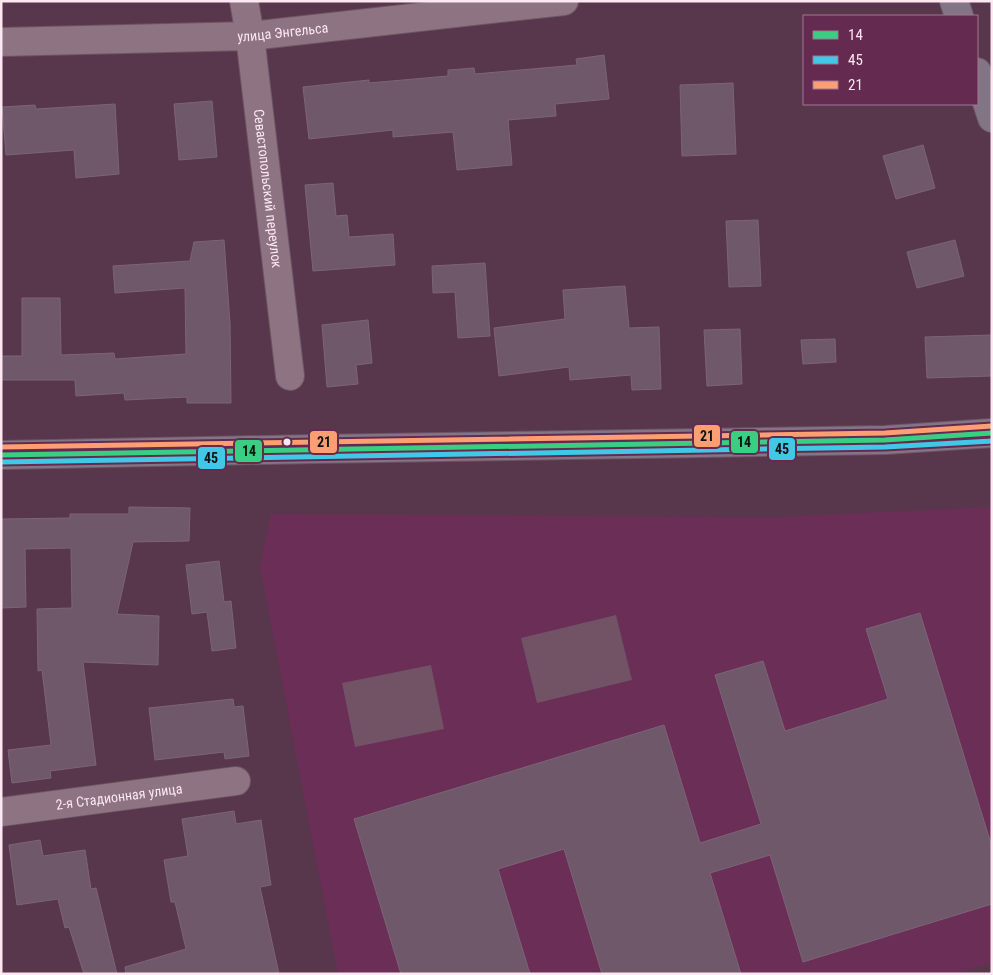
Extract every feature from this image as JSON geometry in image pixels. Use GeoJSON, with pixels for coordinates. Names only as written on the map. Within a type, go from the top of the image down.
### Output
{"type":"FeatureCollection","features":[{"type":"Feature","properties":{"kind":"main road"},"geometry":{"type":"LineString","coordinates":[[954,1],[959,15]]}},
{"type":"Feature","properties":{"kind":"main road"},"geometry":{"type":"LineString","coordinates":[[978,75],[992,118]]}},
{"type":"Feature","properties":{"kind":"main road"},"geometry":{"type":"LineString","coordinates":[[1,455],[885,440],[992,433]]}},
{"type":"Feature","properties":{"kind":"street","name":"Севастопольский переулок"},"geometry":{"type":"LineString","coordinates":[[244,1],[250,36],[290,376]]}},
{"type":"Feature","properties":{"kind":"street","name":"улица Энгельса"},"geometry":{"type":"LineString","coordinates":[[1,42],[250,36],[564,1]]}},
{"type":"Feature","properties":{"kind":"street","name":"2-я Стадионная улица"},"geometry":{"type":"LineString","coordinates":[[1,812],[236,781]]}},
{"type":"Feature","properties":{"kind":"shaded area"},"geometry":{"type":"Polygon","coordinates":[[[992,507],[992,962],[957,974],[338,974],[260,566],[271,514],[776,517],[992,507]]]}},
{"type":"Feature","properties":{"kind":"shaded area"},"geometry":{"type":"Polygon","coordinates":[[[616,615],[632,680],[537,703],[521,638],[616,615]]]}},
{"type":"Feature","properties":{"kind":"shaded area"},"geometry":{"type":"Polygon","coordinates":[[[431,665],[444,729],[355,747],[342,683],[431,665]]]}},
{"type":"Feature","properties":{"kind":"building"},"geometry":{"type":"Polygon","coordinates":[[[604,55],[609,99],[555,104],[556,116],[508,120],[512,165],[457,170],[453,132],[393,137],[393,130],[309,139],[303,87],[369,80],[369,83],[448,76],[448,70],[474,68],[475,74],[577,65],[576,59],[604,55]]]}},
{"type":"Feature","properties":{"kind":"building"},"geometry":{"type":"Polygon","coordinates":[[[733,83],[736,154],[682,156],[680,85],[733,83]]]}},
{"type":"Feature","properties":{"kind":"building"},"geometry":{"type":"Polygon","coordinates":[[[212,101],[217,157],[179,160],[174,104],[212,101]]]}},
{"type":"Feature","properties":{"kind":"building"},"geometry":{"type":"Polygon","coordinates":[[[115,104],[119,174],[76,178],[74,150],[6,155],[2,107],[35,105],[36,109],[115,104]]]}},
{"type":"Feature","properties":{"kind":"building"},"geometry":{"type":"Polygon","coordinates":[[[923,145],[935,188],[896,199],[883,156],[923,145]]]}},
{"type":"Feature","properties":{"kind":"building"},"geometry":{"type":"Polygon","coordinates":[[[333,183],[336,216],[347,215],[349,237],[393,234],[395,265],[313,271],[305,185],[333,183]]]}},
{"type":"Feature","properties":{"kind":"building"},"geometry":{"type":"Polygon","coordinates":[[[758,220],[761,286],[729,287],[726,221],[758,220]]]}},
{"type":"Feature","properties":{"kind":"building"},"geometry":{"type":"Polygon","coordinates":[[[224,240],[230,323],[231,403],[187,403],[187,397],[125,400],[124,393],[76,396],[75,380],[1,380],[1,356],[22,356],[22,298],[60,298],[61,355],[114,353],[115,359],[186,354],[185,288],[115,293],[113,266],[190,261],[194,242],[224,240]]]}},
{"type":"Feature","properties":{"kind":"building"},"geometry":{"type":"Polygon","coordinates":[[[955,240],[964,276],[917,288],[907,252],[955,240]]]}},
{"type":"Feature","properties":{"kind":"building"},"geometry":{"type":"Polygon","coordinates":[[[485,263],[490,336],[458,338],[455,292],[433,293],[432,266],[485,263]]]}},
{"type":"Feature","properties":{"kind":"building"},"geometry":{"type":"Polygon","coordinates":[[[625,286],[629,328],[659,327],[661,389],[632,390],[631,375],[570,380],[569,367],[499,376],[494,328],[565,319],[563,290],[625,286]]]}},
{"type":"Feature","properties":{"kind":"building"},"geometry":{"type":"Polygon","coordinates":[[[368,320],[372,363],[356,365],[358,384],[327,387],[322,325],[368,320]]]}},
{"type":"Feature","properties":{"kind":"building"},"geometry":{"type":"Polygon","coordinates":[[[740,329],[742,384],[707,386],[704,330],[740,329]]]}},
{"type":"Feature","properties":{"kind":"building"},"geometry":{"type":"Polygon","coordinates":[[[992,335],[992,376],[927,378],[925,337],[992,335]]]}},
{"type":"Feature","properties":{"kind":"building"},"geometry":{"type":"Polygon","coordinates":[[[835,339],[836,362],[803,364],[801,340],[835,339]]]}},
{"type":"Feature","properties":{"kind":"building"},"geometry":{"type":"Polygon","coordinates":[[[129,507],[190,508],[189,541],[133,542],[117,614],[159,616],[158,665],[83,662],[96,765],[50,771],[51,778],[12,783],[8,750],[51,745],[42,670],[38,671],[37,609],[72,608],[71,548],[25,549],[26,607],[1,608],[1,519],[70,518],[70,514],[129,514],[129,507]]]}},
{"type":"Feature","properties":{"kind":"building"},"geometry":{"type":"Polygon","coordinates":[[[219,561],[224,602],[231,601],[236,648],[212,651],[207,612],[192,614],[186,565],[219,561]]]}},
{"type":"Feature","properties":{"kind":"building"},"geometry":{"type":"Polygon","coordinates":[[[920,613],[992,847],[992,904],[803,962],[770,855],[710,873],[741,974],[602,974],[564,849],[498,869],[530,974],[401,974],[354,819],[664,725],[700,843],[761,824],[715,675],[763,661],[785,731],[888,699],[866,629],[920,613]]]}},
{"type":"Feature","properties":{"kind":"building"},"geometry":{"type":"Polygon","coordinates":[[[233,699],[234,707],[243,706],[249,756],[225,759],[224,752],[155,760],[149,708],[233,699]]]}},
{"type":"Feature","properties":{"kind":"building"},"geometry":{"type":"Polygon","coordinates":[[[234,811],[236,824],[261,820],[271,885],[260,887],[279,974],[126,974],[125,967],[186,949],[175,902],[171,902],[164,860],[188,856],[182,819],[234,811]]]}},
{"type":"Feature","properties":{"kind":"building"},"geometry":{"type":"Polygon","coordinates":[[[40,840],[43,856],[85,850],[91,889],[96,888],[117,974],[84,974],[69,927],[65,928],[58,899],[17,905],[9,845],[40,840]]]}},
{"type":"Feature","properties":{"kind":"transit line","name":"21"},"geometry":{"type":"LineString","coordinates":[[1,447],[885,433],[992,426]]}},
{"type":"Feature","properties":{"kind":"transit line","name":"14"},"geometry":{"type":"LineString","coordinates":[[1,455],[885,440],[992,433]]}},
{"type":"Feature","properties":{"kind":"transit line","name":"45"},"geometry":{"type":"LineString","coordinates":[[1,462],[885,447],[992,441]]}}]}
